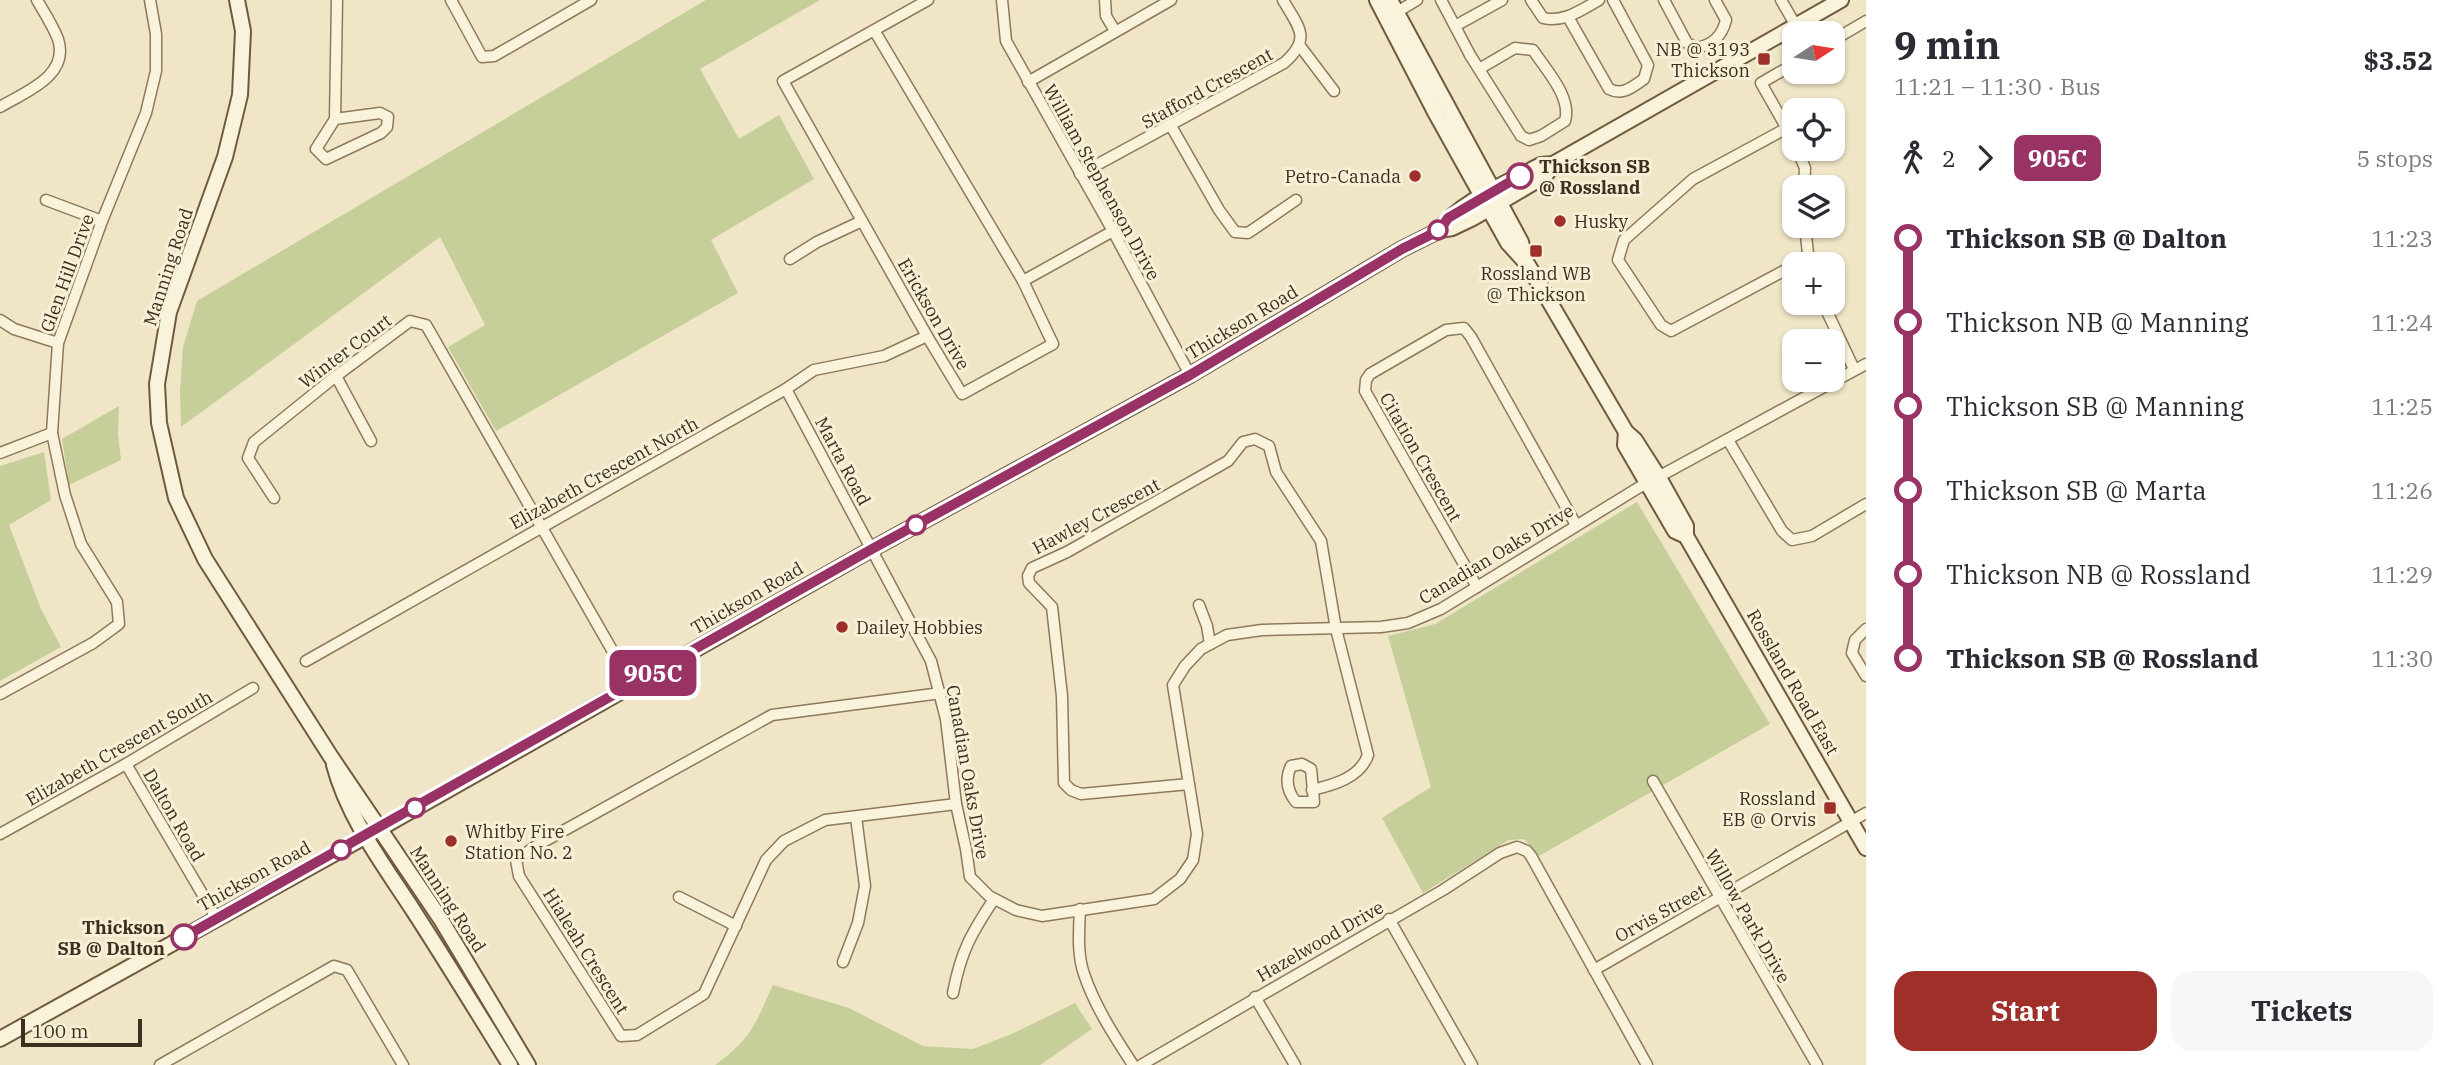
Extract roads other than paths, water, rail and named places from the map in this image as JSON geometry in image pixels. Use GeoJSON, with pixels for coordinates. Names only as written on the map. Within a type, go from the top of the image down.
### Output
{"type":"FeatureCollection","features":[{"type":"Feature","properties":{"kind":"main road","name":"Manning Road"},"geometry":{"type":"LineString","coordinates":[[237,0],[243,31],[240,95],[225,157],[169,312],[157,384],[159,423],[176,498],[205,559],[331,757],[354,787],[379,829],[440,918],[528,1065]]}},
{"type":"Feature","properties":{"kind":"main road","name":"Rossland Road East"},"geometry":{"type":"LineString","coordinates":[[1377,0],[1435,112],[1521,242],[1528,265],[1626,432],[1635,440],[1653,480],[1686,526],[1686,536],[1866,848]]}},
{"type":"Feature","properties":{"kind":"main road","name":"Thickson Road"},"geometry":{"type":"LineString","coordinates":[[1805,21],[1841,0]]}},
{"type":"Feature","properties":{"kind":"main road","name":"Rossland Road East"},"geometry":{"type":"LineString","coordinates":[[1394,6],[1491,200]]}},
{"type":"Feature","properties":{"kind":"main road","name":"Thickson Road"},"geometry":{"type":"LineString","coordinates":[[0,1039],[379,829],[872,549],[1190,375],[1402,249],[1440,230],[1448,218],[1545,176],[1553,164],[1782,34]]}},
{"type":"Feature","properties":{"kind":"main road","name":"Manning Road"},"geometry":{"type":"LineString","coordinates":[[331,757],[341,791],[365,836],[510,1065]]}},
{"type":"Feature","properties":{"kind":"street"},"geometry":{"type":"LineString","coordinates":[[0,107],[43,82],[56,69],[60,51],[58,38],[37,0]]}},
{"type":"Feature","properties":{"kind":"street","name":"Glen Hill Drive"},"geometry":{"type":"LineString","coordinates":[[0,694],[93,643],[119,624],[117,603],[81,544],[65,495],[52,433],[58,343],[102,221],[146,113],[156,71],[156,34],[150,0]]}},
{"type":"Feature","properties":{"kind":"street"},"geometry":{"type":"LineString","coordinates":[[335,119],[380,113],[388,117],[387,127],[381,133],[326,159],[316,149],[335,119],[337,0]]}},
{"type":"Feature","properties":{"kind":"street"},"geometry":{"type":"LineString","coordinates":[[451,0],[482,57],[494,56],[591,0]]}},
{"type":"Feature","properties":{"kind":"street","name":"Erickson Drive"},"geometry":{"type":"LineString","coordinates":[[874,30],[1023,281],[1053,344],[962,394],[783,81],[874,30],[928,0]]}},
{"type":"Feature","properties":{"kind":"street","name":"William Stephenson Drive"},"geometry":{"type":"LineString","coordinates":[[1002,0],[1006,41],[1190,375]]}},
{"type":"Feature","properties":{"kind":"street"},"geometry":{"type":"LineString","coordinates":[[1105,0],[1106,16],[1115,31]]}},
{"type":"Feature","properties":{"kind":"street"},"geometry":{"type":"LineString","coordinates":[[1028,82],[1171,0]]}},
{"type":"Feature","properties":{"kind":"street"},"geometry":{"type":"LineString","coordinates":[[1283,0],[1297,25],[1301,38],[1300,46],[1334,91]]}},
{"type":"Feature","properties":{"kind":"street"},"geometry":{"type":"LineString","coordinates":[[1394,6],[1417,0]]}},
{"type":"Feature","properties":{"kind":"street"},"geometry":{"type":"LineString","coordinates":[[1441,0],[1479,69],[1521,136],[1529,140],[1566,121],[1566,101],[1533,50],[1515,48],[1479,69]]}},
{"type":"Feature","properties":{"kind":"street"},"geometry":{"type":"LineString","coordinates":[[1455,26],[1502,0]]}},
{"type":"Feature","properties":{"kind":"street"},"geometry":{"type":"LineString","coordinates":[[1531,0],[1543,18],[1554,21],[1568,17],[1599,0]]}},
{"type":"Feature","properties":{"kind":"street"},"geometry":{"type":"LineString","coordinates":[[1568,17],[1609,89],[1617,93],[1625,91],[1644,79],[1648,65],[1613,0]]}},
{"type":"Feature","properties":{"kind":"street"},"geometry":{"type":"LineString","coordinates":[[1664,0],[1687,43],[1696,48],[1704,47],[1722,35],[1727,20],[1715,0]]}},
{"type":"Feature","properties":{"kind":"street"},"geometry":{"type":"LineString","coordinates":[[1781,0],[1793,21]]}},
{"type":"Feature","properties":{"kind":"street"},"geometry":{"type":"LineString","coordinates":[[1845,33],[1866,21]]}},
{"type":"Feature","properties":{"kind":"street","name":"Stafford Crescent"},"geometry":{"type":"LineString","coordinates":[[1080,174],[1284,63],[1300,46]]}},
{"type":"Feature","properties":{"kind":"street"},"geometry":{"type":"LineString","coordinates":[[1782,71],[1761,83],[1782,119]]}},
{"type":"Feature","properties":{"kind":"street"},"geometry":{"type":"LineString","coordinates":[[1171,126],[1219,210],[1235,232],[1248,233],[1296,200]]}},
{"type":"Feature","properties":{"kind":"street"},"geometry":{"type":"LineString","coordinates":[[1782,131],[1693,179],[1624,240],[1618,260],[1661,325],[1671,331],[1782,275]]}},
{"type":"Feature","properties":{"kind":"street"},"geometry":{"type":"LineString","coordinates":[[46,200],[102,221]]}},
{"type":"Feature","properties":{"kind":"street"},"geometry":{"type":"LineString","coordinates":[[790,259],[817,242],[862,221]]}},
{"type":"Feature","properties":{"kind":"street"},"geometry":{"type":"LineString","coordinates":[[1023,281],[1113,231]]}},
{"type":"Feature","properties":{"kind":"street"},"geometry":{"type":"LineString","coordinates":[[1829,315],[1854,369]]}},
{"type":"Feature","properties":{"kind":"street"},"geometry":{"type":"LineString","coordinates":[[0,320],[15,329],[58,343]]}},
{"type":"Feature","properties":{"kind":"street","name":"Winter Court"},"geometry":{"type":"LineString","coordinates":[[274,498],[248,458],[254,442],[410,321],[426,325],[542,526]]}},
{"type":"Feature","properties":{"kind":"street","name":"Citation Crescent"},"geometry":{"type":"LineString","coordinates":[[1477,587],[1365,391],[1366,380],[1370,374],[1446,330],[1464,328],[1576,525]]}},
{"type":"Feature","properties":{"kind":"street","name":"Elizabeth Crescent North"},"geometry":{"type":"LineString","coordinates":[[306,661],[786,389],[814,370],[884,356],[927,336]]}},
{"type":"Feature","properties":{"kind":"street","name":"Canadian Oaks Drive"},"geometry":{"type":"LineString","coordinates":[[872,549],[932,661],[946,719],[956,804],[970,877],[989,897],[1016,910],[1042,916],[1154,899],[1180,879],[1193,860],[1196,834],[1173,685],[1185,666],[1202,649],[1227,635],[1262,630],[1381,627],[1408,623],[1441,609],[1653,480],[1866,364]]}},
{"type":"Feature","properties":{"kind":"street"},"geometry":{"type":"LineString","coordinates":[[336,376],[371,441]]}},
{"type":"Feature","properties":{"kind":"street","name":"Marta Road"},"geometry":{"type":"LineString","coordinates":[[786,389],[872,549]]}},
{"type":"Feature","properties":{"kind":"street"},"geometry":{"type":"LineString","coordinates":[[0,453],[52,433]]}},
{"type":"Feature","properties":{"kind":"street","name":"Hawley Crescent"},"geometry":{"type":"LineString","coordinates":[[1189,784],[1081,794],[1064,783],[1062,696],[1052,607],[1029,583],[1028,576],[1032,568],[1067,552],[1228,461],[1243,442],[1255,439],[1269,446],[1276,472],[1321,541],[1336,629]]}},
{"type":"Feature","properties":{"kind":"street"},"geometry":{"type":"LineString","coordinates":[[1728,440],[1782,531],[1792,540],[1812,536],[1866,504]]}},
{"type":"Feature","properties":{"kind":"street"},"geometry":{"type":"LineString","coordinates":[[542,526],[632,685]]}},
{"type":"Feature","properties":{"kind":"street"},"geometry":{"type":"LineString","coordinates":[[1199,605],[1209,645]]}},
{"type":"Feature","properties":{"kind":"street"},"geometry":{"type":"LineString","coordinates":[[1312,790],[1340,783],[1365,765],[1368,755],[1336,629]]}},
{"type":"Feature","properties":{"kind":"street"},"geometry":{"type":"LineString","coordinates":[[1866,629],[1855,639],[1852,653],[1866,676]]}},
{"type":"Feature","properties":{"kind":"street","name":"Elizabeth Crescent South"},"geometry":{"type":"LineString","coordinates":[[0,834],[126,764],[253,688]]}},
{"type":"Feature","properties":{"kind":"street","name":"Hialeah Crescent"},"geometry":{"type":"LineString","coordinates":[[941,693],[772,715],[536,846],[516,860],[519,876],[621,1036],[637,1035],[704,994],[766,860],[784,841],[825,820],[956,804]]}},
{"type":"Feature","properties":{"kind":"street","name":"Dalton Road"},"geometry":{"type":"LineString","coordinates":[[126,764],[217,919]]}},
{"type":"Feature","properties":{"kind":"street","name":"Willow Park Drive"},"geometry":{"type":"LineString","coordinates":[[1653,781],[1817,1065]]}},
{"type":"Feature","properties":{"kind":"street","name":"Orvis Street"},"geometry":{"type":"LineString","coordinates":[[1594,970],[1866,813]]}},
{"type":"Feature","properties":{"kind":"street"},"geometry":{"type":"LineString","coordinates":[[843,962],[858,923],[865,887],[856,817]]}},
{"type":"Feature","properties":{"kind":"street","name":"Hazelwood Drive"},"geometry":{"type":"LineString","coordinates":[[1141,1065],[1443,890],[1500,853],[1517,848],[1527,851],[1531,856],[1594,970]]}},
{"type":"Feature","properties":{"kind":"street"},"geometry":{"type":"LineString","coordinates":[[679,897],[736,926]]}},
{"type":"Feature","properties":{"kind":"street"},"geometry":{"type":"LineString","coordinates":[[953,993],[958,966],[970,934],[994,899]]}},
{"type":"Feature","properties":{"kind":"street"},"geometry":{"type":"LineString","coordinates":[[1080,909],[1079,943],[1084,973],[1114,1035],[1133,1065]]}},
{"type":"Feature","properties":{"kind":"street"},"geometry":{"type":"LineString","coordinates":[[1389,919],[1472,1065]]}},
{"type":"Feature","properties":{"kind":"street"},"geometry":{"type":"LineString","coordinates":[[160,1065],[334,966],[347,970],[398,1064]]}},
{"type":"Feature","properties":{"kind":"street"},"geometry":{"type":"LineString","coordinates":[[1594,970],[1647,1065]]}},
{"type":"Feature","properties":{"kind":"street"},"geometry":{"type":"LineString","coordinates":[[1255,997],[1295,1065]]}},
{"type":"Feature","properties":{"kind":"place","name":"NB @ 3193 Thickson"},"geometry":{"type":"Point","coordinates":[1764,59]}},
{"type":"Feature","properties":{"kind":"place","name":"Petro-Canada"},"geometry":{"type":"Point","coordinates":[1415,176]}},
{"type":"Feature","properties":{"kind":"place","name":"Thickson SB @ Rossland"},"geometry":{"type":"Point","coordinates":[1520,176]}},
{"type":"Feature","properties":{"kind":"place","name":"Husky"},"geometry":{"type":"Point","coordinates":[1560,221]}},
{"type":"Feature","properties":{"kind":"place","name":"Rossland WB @ Thickson"},"geometry":{"type":"Point","coordinates":[1536,251]}},
{"type":"Feature","properties":{"kind":"place","name":"Dailey Hobbies"},"geometry":{"type":"Point","coordinates":[842,627]}},
{"type":"Feature","properties":{"kind":"place","name":"Rossland EB @ Orvis"},"geometry":{"type":"Point","coordinates":[1830,808]}},
{"type":"Feature","properties":{"kind":"place","name":"Whitby Fire Station No. 2"},"geometry":{"type":"Point","coordinates":[451,841]}},
{"type":"Feature","properties":{"kind":"place","name":"Thickson SB @ Dalton"},"geometry":{"type":"Point","coordinates":[184,937]}}]}
